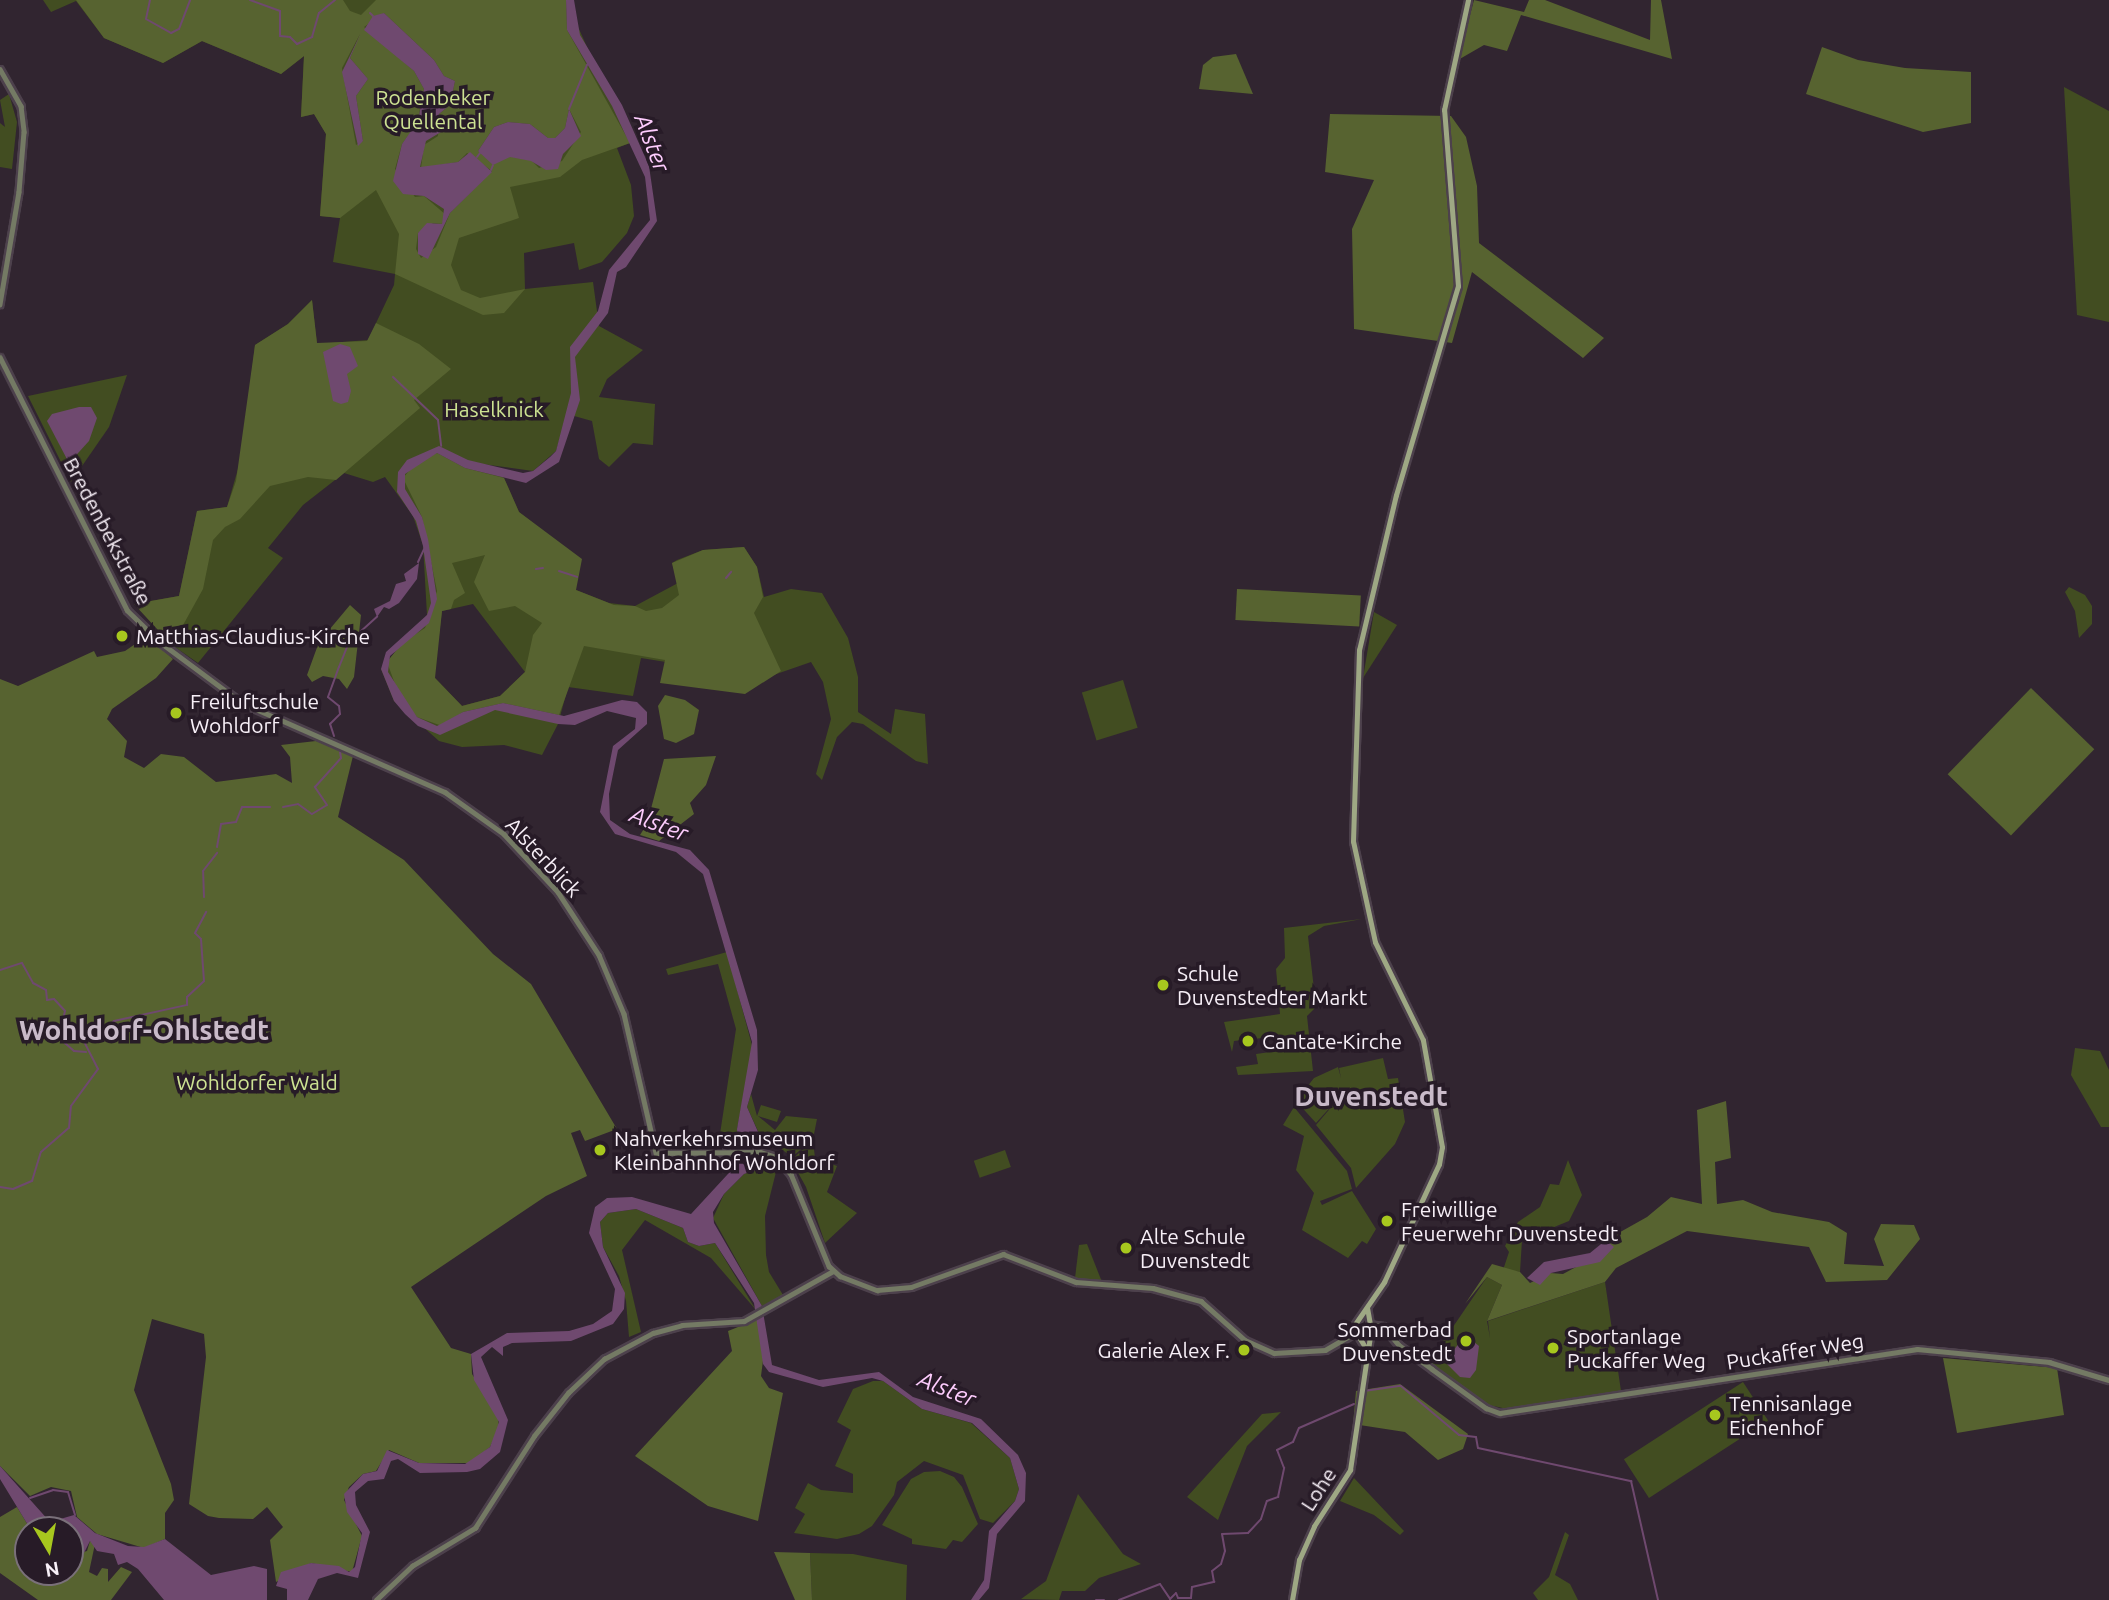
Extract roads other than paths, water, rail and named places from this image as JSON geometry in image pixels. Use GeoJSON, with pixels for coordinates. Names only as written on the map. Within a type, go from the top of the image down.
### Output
{"type":"FeatureCollection","features":[{"type":"Feature","properties":{"kind":"main road"},"geometry":{"type":"LineString","coordinates":[[1368,1352],[1354,1333],[1358,1321],[1403,1244],[1441,1153],[1436,1094],[1423,1040],[1375,942],[1352,827],[1360,640],[1396,495],[1458,286],[1444,110],[1468,0]]}},
{"type":"Feature","properties":{"kind":"main road","name":"Lohe"},"geometry":{"type":"LineString","coordinates":[[1292,1600],[1299,1560],[1314,1525],[1350,1470],[1368,1352],[1367,1308]]}},
{"type":"Feature","properties":{"kind":"main road"},"geometry":{"type":"LineString","coordinates":[[1358,1321],[1368,1323]]}},
{"type":"Feature","properties":{"kind":"main road"},"geometry":{"type":"LineString","coordinates":[[1360,1338],[1369,1334]]}},
{"type":"Feature","properties":{"kind":"street"},"geometry":{"type":"LineString","coordinates":[[0,69],[21,106],[24,132],[19,192],[0,304]]}},
{"type":"Feature","properties":{"kind":"street","name":"Bredenbekstraße"},"geometry":{"type":"LineString","coordinates":[[0,356],[127,610],[171,650],[236,700],[260,712]]}},
{"type":"Feature","properties":{"kind":"street","name":"Alsterblick"},"geometry":{"type":"LineString","coordinates":[[260,712],[435,786],[496,827],[543,874],[582,926],[613,985],[630,1035],[656,1153],[760,1152],[776,1157],[789,1170],[820,1248],[833,1271]]}},
{"type":"Feature","properties":{"kind":"street"},"geometry":{"type":"LineString","coordinates":[[376,1600],[412,1566],[475,1528],[534,1436],[568,1393],[604,1359],[653,1333],[749,1319],[833,1271],[877,1290],[891,1290],[922,1284],[990,1255],[1010,1254],[1076,1282],[1153,1288],[1201,1301],[1245,1340],[1274,1353],[1325,1350],[1354,1333]]}},
{"type":"Feature","properties":{"kind":"street","name":"Puckaffer Weg"},"geometry":{"type":"LineString","coordinates":[[1368,1323],[1387,1330],[1432,1369],[1486,1408],[1500,1413],[1917,1349],[2049,1362],[2109,1380]]}},
{"type":"Feature","properties":{"kind":"street"},"geometry":{"type":"LineString","coordinates":[[1369,1334],[1387,1330]]}},
{"type":"Feature","properties":{"kind":"waterway"},"geometry":{"type":"LineString","coordinates":[[150,0],[146,19],[171,33],[179,29],[190,0]]}},
{"type":"Feature","properties":{"kind":"waterway"},"geometry":{"type":"LineString","coordinates":[[250,0],[280,11],[280,36],[290,37],[297,44],[312,37],[319,13],[335,0]]}},
{"type":"Feature","properties":{"kind":"waterway"},"geometry":{"type":"LineString","coordinates":[[370,13],[373,16]]}},
{"type":"Feature","properties":{"kind":"waterway"},"geometry":{"type":"LineString","coordinates":[[569,109],[587,65]]}},
{"type":"Feature","properties":{"kind":"waterway"},"geometry":{"type":"LineString","coordinates":[[477,157],[480,153]]}},
{"type":"Feature","properties":{"kind":"waterway"},"geometry":{"type":"LineString","coordinates":[[491,170],[493,165]]}},
{"type":"Feature","properties":{"kind":"waterway"},"geometry":{"type":"LineString","coordinates":[[393,377],[438,420],[441,446]]}},
{"type":"Feature","properties":{"kind":"waterway"},"geometry":{"type":"LineString","coordinates":[[418,562],[424,549]]}},
{"type":"Feature","properties":{"kind":"waterway"},"geometry":{"type":"LineString","coordinates":[[536,569],[543,568]]}},
{"type":"Feature","properties":{"kind":"waterway"},"geometry":{"type":"LineString","coordinates":[[559,571],[577,577]]}},
{"type":"Feature","properties":{"kind":"waterway"},"geometry":{"type":"LineString","coordinates":[[726,578],[731,572]]}},
{"type":"Feature","properties":{"kind":"waterway"},"geometry":{"type":"LineString","coordinates":[[334,736],[330,724],[340,714],[339,706],[328,697],[349,642],[377,617]]}},
{"type":"Feature","properties":{"kind":"waterway"},"geometry":{"type":"LineString","coordinates":[[283,807],[298,804],[312,814],[327,805],[315,787],[341,758],[340,752]]}},
{"type":"Feature","properties":{"kind":"waterway"},"geometry":{"type":"LineString","coordinates":[[217,847],[221,824],[236,822],[242,807],[270,807]]}},
{"type":"Feature","properties":{"kind":"waterway"},"geometry":{"type":"LineString","coordinates":[[204,897],[203,871],[217,853]]}},
{"type":"Feature","properties":{"kind":"waterway"},"geometry":{"type":"LineString","coordinates":[[0,1187],[13,1189],[32,1181],[41,1152],[69,1128],[71,1106],[98,1069],[85,1043],[114,1021],[187,1005],[187,997],[204,981],[201,939],[195,933],[206,912]]}},
{"type":"Feature","properties":{"kind":"waterway"},"geometry":{"type":"LineString","coordinates":[[0,970],[22,963],[33,983],[46,990],[47,1000],[54,999],[65,1011],[61,1029],[65,1043],[74,1051],[86,1052]]}},
{"type":"Feature","properties":{"kind":"waterway"},"geometry":{"type":"LineString","coordinates":[[1364,1391],[1401,1386],[1459,1435],[1476,1437],[1478,1448],[1631,1481],[1658,1600]]}},
{"type":"Feature","properties":{"kind":"waterway"},"geometry":{"type":"LineString","coordinates":[[1119,1600],[1160,1584],[1170,1599],[1176,1593],[1178,1598],[1191,1598],[1192,1587],[1214,1582],[1212,1571],[1221,1564],[1225,1551],[1222,1534],[1248,1533],[1261,1519],[1267,1501],[1278,1497],[1284,1468],[1277,1450],[1293,1442],[1299,1428],[1354,1404]]}},
{"type":"Feature","properties":{"kind":"waterway"},"geometry":{"type":"LineString","coordinates":[[1355,1467],[1360,1428]]}},
{"type":"Feature","properties":{"kind":"waterway"},"geometry":{"type":"LineString","coordinates":[[1340,1491],[1348,1479]]}},
{"type":"Feature","properties":{"kind":"waterway"},"geometry":{"type":"LineString","coordinates":[[30,1498],[53,1490],[68,1492],[75,1515]]}},
{"type":"Feature","properties":{"kind":"waterway"},"geometry":{"type":"LineString","coordinates":[[1096,1600],[1104,1600]]}},
{"type":"Feature","properties":{"kind":"place","name":"Matthias-Claudius-Kirche"},"geometry":{"type":"Point","coordinates":[122,636]}},
{"type":"Feature","properties":{"kind":"place","name":"Freiluftschule Wohldorf"},"geometry":{"type":"Point","coordinates":[176,713]}},
{"type":"Feature","properties":{"kind":"place","name":"Schule Duvenstedter Markt"},"geometry":{"type":"Point","coordinates":[1163,985]}},
{"type":"Feature","properties":{"kind":"place","name":"Cantate-Kirche"},"geometry":{"type":"Point","coordinates":[1248,1041]}},
{"type":"Feature","properties":{"kind":"place","name":"Nahverkehrsmuseum Kleinbahnhof Wohldorf"},"geometry":{"type":"Point","coordinates":[600,1150]}},
{"type":"Feature","properties":{"kind":"place","name":"Freiwillige Feuerwehr Duvenstedt"},"geometry":{"type":"Point","coordinates":[1387,1221]}},
{"type":"Feature","properties":{"kind":"place","name":"Alte Schule Duvenstedt"},"geometry":{"type":"Point","coordinates":[1126,1248]}},
{"type":"Feature","properties":{"kind":"place","name":"Sommerbad Duvenstedt"},"geometry":{"type":"Point","coordinates":[1466,1341]}},
{"type":"Feature","properties":{"kind":"place","name":"Sportanlage Puckaffer Weg"},"geometry":{"type":"Point","coordinates":[1553,1348]}},
{"type":"Feature","properties":{"kind":"place","name":"Galerie Alex F."},"geometry":{"type":"Point","coordinates":[1244,1350]}},
{"type":"Feature","properties":{"kind":"place","name":"Tennisanlage Eichenhof"},"geometry":{"type":"Point","coordinates":[1715,1415]}},
{"type":"Feature","properties":{"kind":"district","name":"Wohldorf-Ohlstedt"},"geometry":{"type":"Point","coordinates":[144,1030]}},
{"type":"Feature","properties":{"kind":"district","name":"Duvenstedt"},"geometry":{"type":"Point","coordinates":[1371,1096]}},
{"type":"Feature","properties":{"kind":"park label","name":"Rodenbeker Quellental"},"geometry":{"type":"Point","coordinates":[433,109]}},
{"type":"Feature","properties":{"kind":"park label","name":"Haselknick"},"geometry":{"type":"Point","coordinates":[494,409]}},
{"type":"Feature","properties":{"kind":"park label","name":"Wohldorfer Wald"},"geometry":{"type":"Point","coordinates":[257,1082]}},
{"type":"Feature","properties":{"kind":"water label","name":"Alster"},"geometry":{"type":"Point","coordinates":[652,143]}},
{"type":"Feature","properties":{"kind":"water label","name":"Alster"},"geometry":{"type":"Point","coordinates":[659,824]}},
{"type":"Feature","properties":{"kind":"water label","name":"Alster"},"geometry":{"type":"Point","coordinates":[947,1389]}}]}
